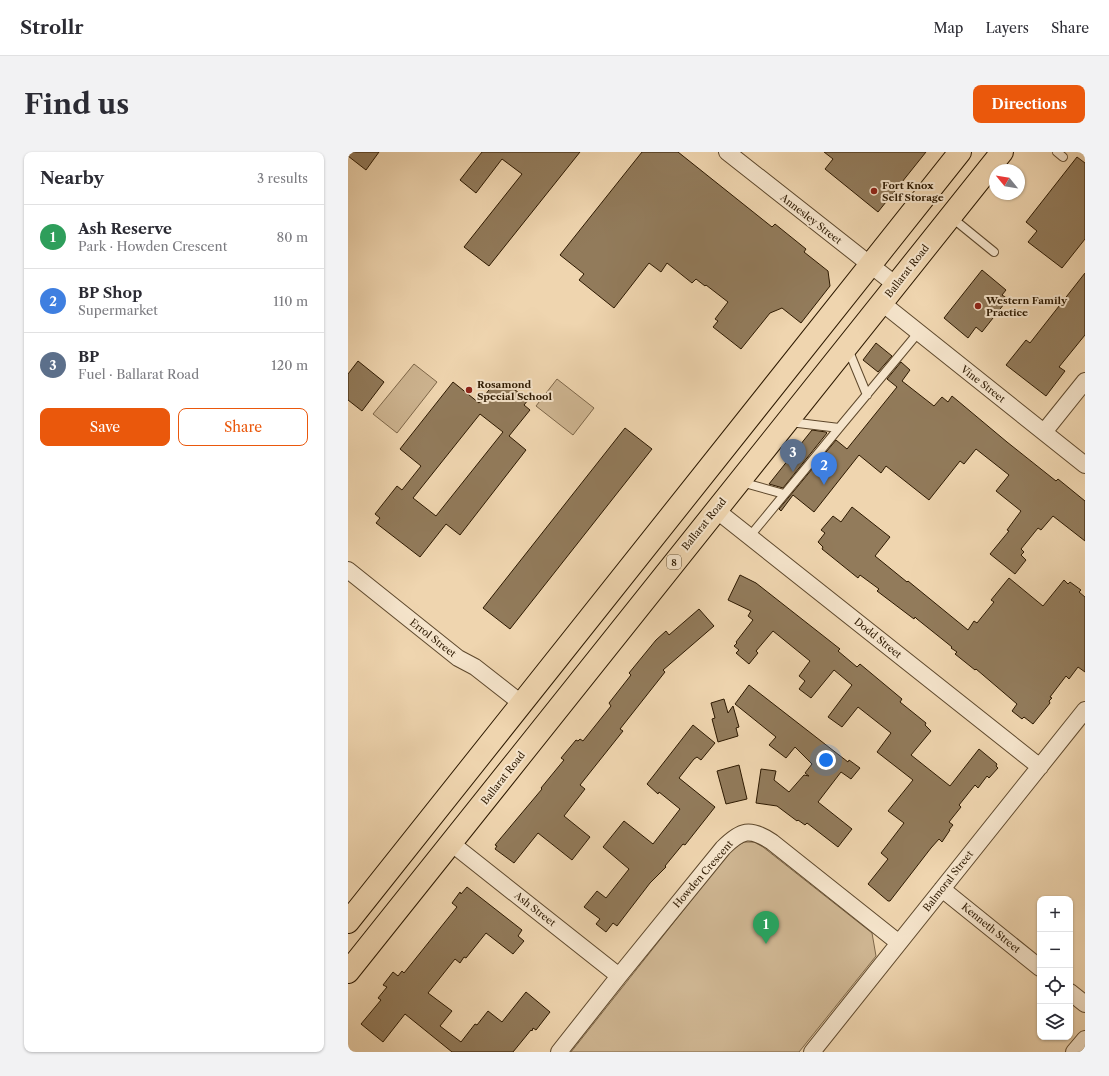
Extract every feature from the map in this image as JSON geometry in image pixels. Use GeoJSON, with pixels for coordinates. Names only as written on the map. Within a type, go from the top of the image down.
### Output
{"type":"FeatureCollection","features":[{"type":"Feature","properties":{"kind":"highway"},"geometry":{"type":"LineString","coordinates":[[348,922],[960,152]]}},
{"type":"Feature","properties":{"kind":"highway","name":"Ballarat Road"},"geometry":{"type":"LineString","coordinates":[[348,972],[1002,152]]}},
{"type":"Feature","properties":{"kind":"street","name":"Annesley Street"},"geometry":{"type":"LineString","coordinates":[[727,152],[896,285]]}},
{"type":"Feature","properties":{"kind":"street","name":"Vine Street"},"geometry":{"type":"LineString","coordinates":[[882,303],[1085,465]]}},
{"type":"Feature","properties":{"kind":"street"},"geometry":{"type":"LineString","coordinates":[[1044,432],[1085,381]]}},
{"type":"Feature","properties":{"kind":"street","name":"Dodd Street"},"geometry":{"type":"LineString","coordinates":[[716,510],[1040,767]]}},
{"type":"Feature","properties":{"kind":"street","name":"Errol Street"},"geometry":{"type":"LineString","coordinates":[[348,570],[458,658],[475,667],[521,703]]}},
{"type":"Feature","properties":{"kind":"street","name":"Balmoral Street"},"geometry":{"type":"LineString","coordinates":[[812,1052],[1085,710]]}},
{"type":"Feature","properties":{"kind":"street","name":"Howden Crescent"},"geometry":{"type":"LineString","coordinates":[[559,1052],[723,848],[738,835],[756,832],[772,842],[899,943]]}},
{"type":"Feature","properties":{"kind":"street","name":"Ash Street"},"geometry":{"type":"LineString","coordinates":[[451,843],[619,976]]}},
{"type":"Feature","properties":{"kind":"street","name":"Kenneth Street"},"geometry":{"type":"LineString","coordinates":[[942,889],[1037,966]]}},
{"type":"Feature","properties":{"kind":"street"},"geometry":{"type":"LineString","coordinates":[[1073,994],[1085,1004]]}},
{"type":"Feature","properties":{"kind":"street"},"geometry":{"type":"LineString","coordinates":[[1074,1052],[1085,1039]]}},
{"type":"Feature","properties":{"kind":"lane"},"geometry":{"type":"LineString","coordinates":[[951,216],[994,252]]}},
{"type":"Feature","properties":{"kind":"lane"},"geometry":{"type":"LineString","coordinates":[[750,536],[918,333]]}},
{"type":"Feature","properties":{"kind":"lane"},"geometry":{"type":"LineString","coordinates":[[847,346],[867,394]]}},
{"type":"Feature","properties":{"kind":"lane"},"geometry":{"type":"LineString","coordinates":[[787,421],[839,428]]}},
{"type":"Feature","properties":{"kind":"lane"},"geometry":{"type":"LineString","coordinates":[[739,481],[784,494]]}},
{"type":"Feature","properties":{"kind":"shaded area"},"geometry":{"type":"Polygon","coordinates":[[[414,364],[437,382],[397,433],[373,414],[414,364]]]}},
{"type":"Feature","properties":{"kind":"shaded area"},"geometry":{"type":"Polygon","coordinates":[[[557,379],[594,408],[573,435],[536,406],[557,379]]]}},
{"type":"Feature","properties":{"kind":"shaded area"},"geometry":{"type":"Polygon","coordinates":[[[744,842],[754,842],[763,847],[872,933],[876,956],[799,1052],[571,1052],[732,849],[744,842]]]}},
{"type":"Feature","properties":{"kind":"building"},"geometry":{"type":"Polygon","coordinates":[[[348,152],[379,152],[366,170],[348,156],[348,152]]]}},
{"type":"Feature","properties":{"kind":"building"},"geometry":{"type":"Polygon","coordinates":[[[482,152],[580,152],[489,266],[464,247],[522,174],[502,159],[476,193],[460,180],[482,152]]]}},
{"type":"Feature","properties":{"kind":"building"},"geometry":{"type":"Polygon","coordinates":[[[642,152],[678,152],[772,227],[775,224],[806,249],[804,252],[828,271],[830,286],[801,323],[782,308],[770,313],[741,349],[713,327],[718,321],[715,319],[728,302],[696,279],[692,283],[667,263],[661,272],[649,263],[614,308],[579,280],[584,274],[560,255],[642,152]]]}},
{"type":"Feature","properties":{"kind":"building","name":"Fort Knox Self Storage"},"geometry":{"type":"Polygon","coordinates":[[[824,152],[926,152],[878,212],[825,169],[833,159],[824,152]]]}},
{"type":"Feature","properties":{"kind":"building"},"geometry":{"type":"Polygon","coordinates":[[[1077,157],[1085,163],[1085,239],[1062,268],[1028,242],[1037,231],[1026,222],[1077,157]]]}},
{"type":"Feature","properties":{"kind":"building","name":"Western Family Practice"},"geometry":{"type":"Polygon","coordinates":[[[982,270],[1006,290],[1002,295],[1008,299],[982,332],[976,327],[968,338],[944,318],[982,270]]]}},
{"type":"Feature","properties":{"kind":"building"},"geometry":{"type":"Polygon","coordinates":[[[1085,273],[1085,335],[1059,367],[1065,371],[1046,396],[1006,365],[1026,340],[1030,343],[1085,273]]]}},
{"type":"Feature","properties":{"kind":"building"},"geometry":{"type":"Polygon","coordinates":[[[876,343],[892,356],[878,372],[863,360],[876,343]]]}},
{"type":"Feature","properties":{"kind":"building"},"geometry":{"type":"Polygon","coordinates":[[[358,361],[384,382],[362,411],[348,400],[348,374],[358,361]]]}},
{"type":"Feature","properties":{"kind":"building"},"geometry":{"type":"Polygon","coordinates":[[[901,362],[910,370],[902,381],[934,406],[942,397],[948,402],[952,396],[1056,481],[1058,479],[1085,501],[1085,541],[1053,516],[1041,530],[1038,528],[1021,549],[1024,552],[1021,555],[1026,560],[1015,574],[990,554],[1009,531],[1007,530],[1021,511],[996,491],[1009,475],[976,449],[964,464],[960,461],[929,500],[886,466],[881,473],[859,455],[814,512],[793,495],[781,511],[779,509],[836,440],[847,449],[897,387],[887,379],[901,362]]]}},
{"type":"Feature","properties":{"kind":"building"},"geometry":{"type":"Polygon","coordinates":[[[453,382],[479,403],[495,382],[501,387],[505,382],[528,400],[524,405],[530,410],[509,436],[526,450],[460,535],[446,524],[420,557],[376,523],[380,518],[375,514],[397,486],[402,490],[421,466],[400,449],[453,382]],[[480,414],[413,498],[436,516],[503,432],[480,414]]]}},
{"type":"Feature","properties":{"kind":"building"},"geometry":{"type":"Polygon","coordinates":[[[625,428],[652,449],[510,629],[483,608],[625,428]]]}},
{"type":"Feature","properties":{"kind":"building"},"geometry":{"type":"Polygon","coordinates":[[[812,430],[827,433],[783,488],[769,484],[812,430]]]}},
{"type":"Feature","properties":{"kind":"building"},"geometry":{"type":"Polygon","coordinates":[[[852,507],[890,537],[875,556],[968,630],[974,621],[977,623],[994,602],[991,600],[1009,578],[1043,606],[1064,580],[1068,584],[1070,582],[1081,590],[1079,592],[1085,597],[1085,672],[1078,667],[1069,679],[1066,676],[1050,697],[1052,698],[1049,701],[1050,703],[1033,724],[1024,717],[1022,719],[1012,711],[1017,704],[976,669],[975,670],[955,654],[957,652],[951,648],[952,647],[915,617],[914,619],[877,591],[879,589],[860,575],[858,578],[822,549],[823,547],[818,542],[825,533],[821,530],[833,516],[841,522],[852,507]]]}},
{"type":"Feature","properties":{"kind":"building"},"geometry":{"type":"Polygon","coordinates":[[[740,575],[756,583],[840,649],[838,651],[857,667],[860,664],[902,699],[900,702],[926,723],[925,725],[931,731],[911,755],[950,786],[979,749],[997,764],[996,766],[998,768],[989,778],[987,776],[978,788],[975,785],[959,805],[961,807],[949,822],[953,825],[942,842],[939,839],[931,848],[890,901],[888,901],[868,884],[888,859],[881,853],[904,823],[888,811],[913,780],[877,752],[891,733],[858,707],[842,727],[828,717],[852,685],[834,670],[811,698],[799,689],[805,681],[799,676],[810,661],[773,631],[756,651],[758,653],[749,664],[736,653],[739,650],[734,646],[737,643],[736,642],[753,620],[748,616],[751,611],[728,600],[740,575]]]}},
{"type":"Feature","properties":{"kind":"building"},"geometry":{"type":"Polygon","coordinates":[[[699,609],[714,626],[663,670],[665,672],[620,729],[623,731],[580,785],[585,789],[564,816],[590,837],[572,860],[538,833],[514,863],[495,849],[497,846],[495,845],[564,760],[561,758],[576,740],[578,741],[580,739],[583,741],[611,706],[609,703],[631,675],[629,673],[656,640],[666,631],[669,635],[699,609]]]}},
{"type":"Feature","properties":{"kind":"building"},"geometry":{"type":"Polygon","coordinates":[[[749,685],[848,762],[849,760],[860,768],[851,779],[841,772],[818,802],[852,829],[838,847],[807,823],[805,825],[798,820],[797,821],[777,806],[756,803],[761,769],[776,771],[774,780],[789,792],[804,775],[809,776],[805,773],[812,764],[795,747],[786,758],[769,745],[776,737],[735,704],[749,685]]]}},
{"type":"Feature","properties":{"kind":"building"},"geometry":{"type":"Polygon","coordinates":[[[724,699],[728,713],[733,706],[739,727],[736,728],[738,736],[718,742],[712,719],[715,718],[711,703],[724,699]]]}},
{"type":"Feature","properties":{"kind":"building"},"geometry":{"type":"Polygon","coordinates":[[[693,725],[715,743],[701,760],[697,757],[694,759],[679,778],[715,807],[685,845],[683,844],[665,866],[666,867],[650,883],[617,926],[613,923],[606,932],[596,924],[600,919],[584,907],[597,891],[606,898],[629,869],[603,847],[624,821],[653,844],[680,809],[659,792],[658,794],[647,784],[693,725]]]}},
{"type":"Feature","properties":{"kind":"building"},"geometry":{"type":"Polygon","coordinates":[[[739,765],[747,799],[726,804],[717,771],[739,765]]]}},
{"type":"Feature","properties":{"kind":"building"},"geometry":{"type":"Polygon","coordinates":[[[467,887],[522,930],[518,936],[524,941],[513,954],[486,933],[466,958],[464,957],[460,963],[455,959],[428,993],[452,1011],[440,1026],[461,1042],[475,1024],[477,1025],[488,1011],[502,1022],[526,992],[550,1012],[536,1030],[533,1028],[513,1052],[452,1052],[405,1014],[383,1042],[361,1024],[381,1000],[378,998],[387,987],[383,985],[393,972],[398,976],[402,971],[404,973],[457,907],[452,903],[460,892],[461,894],[467,887]]]}},
{"type":"Feature","properties":{"kind":"place","name":"Fort Knox Self Storage"},"geometry":{"type":"Point","coordinates":[874,191]}},
{"type":"Feature","properties":{"kind":"place","name":"Western Family Practice"},"geometry":{"type":"Point","coordinates":[978,306]}},
{"type":"Feature","properties":{"kind":"place","name":"Rosamond Special School"},"geometry":{"type":"Point","coordinates":[469,390]}},
{"type":"Feature","properties":{"kind":"place","name":"BP"},"geometry":{"type":"Point","coordinates":[793,472]}},
{"type":"Feature","properties":{"kind":"place","name":"BP Shop"},"geometry":{"type":"Point","coordinates":[824,485]}},
{"type":"Feature","properties":{"kind":"place","name":"Ash Reserve"},"geometry":{"type":"Point","coordinates":[766,944]}}]}
